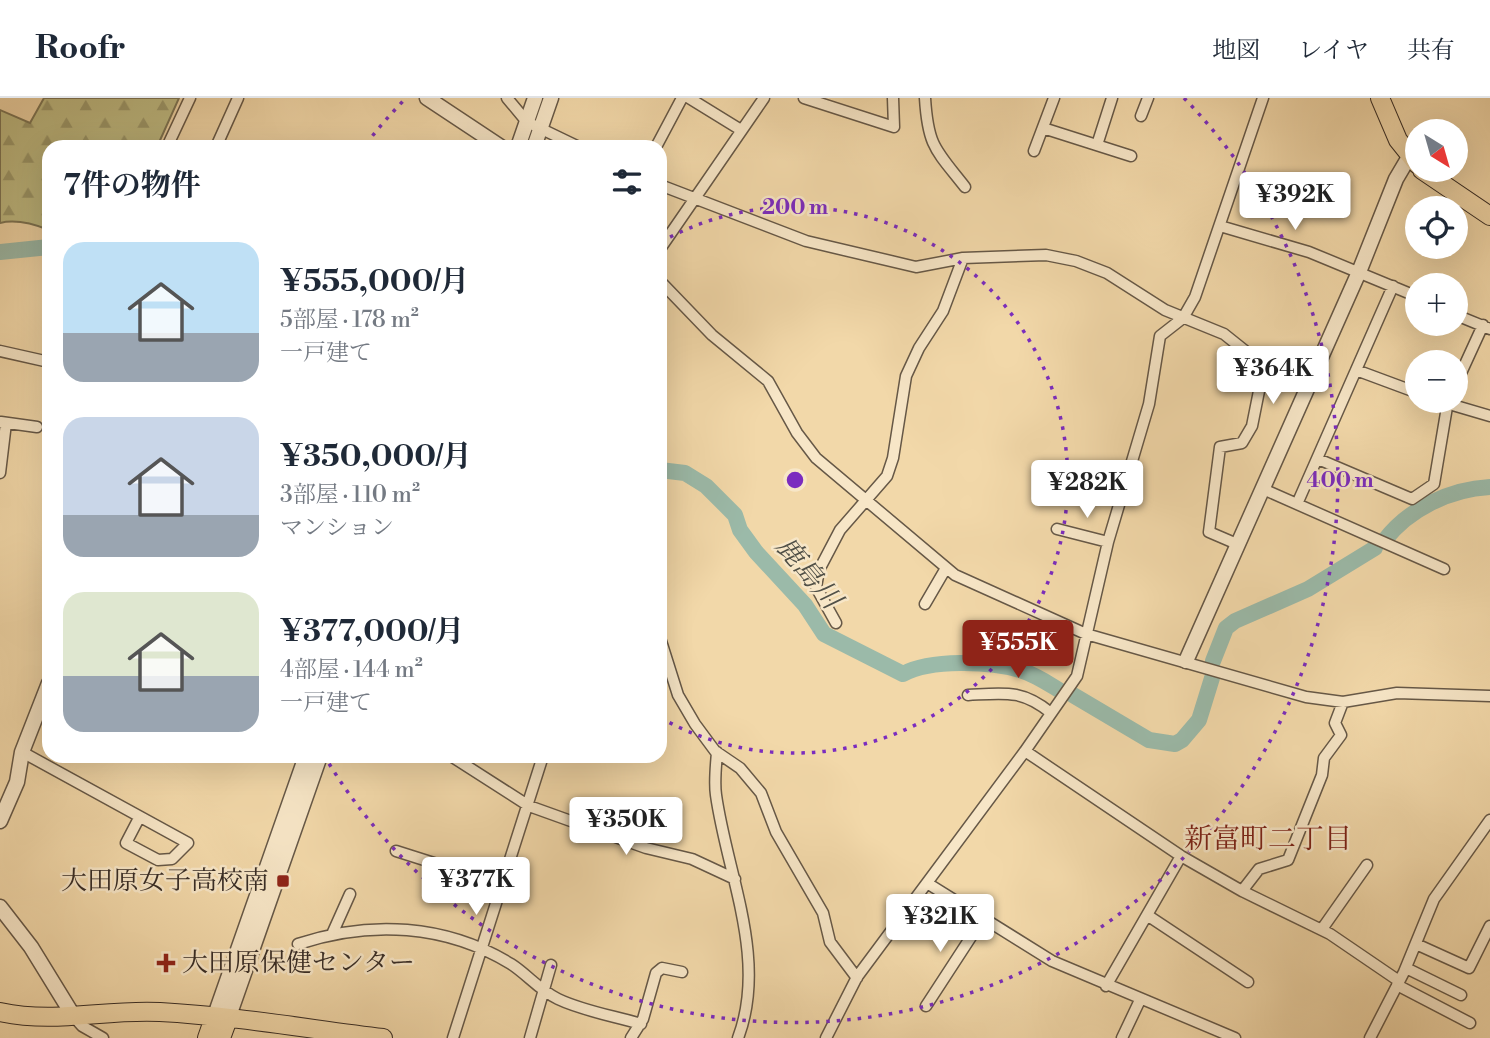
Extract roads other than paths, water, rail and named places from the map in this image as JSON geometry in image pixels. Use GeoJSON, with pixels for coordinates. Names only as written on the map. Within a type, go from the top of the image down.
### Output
{"type":"FeatureCollection","features":[{"type":"Feature","properties":{"kind":"main road"},"geometry":{"type":"LineString","coordinates":[[1380,98],[1405,144]]}},
{"type":"Feature","properties":{"kind":"main road"},"geometry":{"type":"LineString","coordinates":[[1442,182],[1490,216]]}},
{"type":"Feature","properties":{"kind":"main road"},"geometry":{"type":"LineString","coordinates":[[0,1012],[47,1019],[141,1011],[374,1037]]}},
{"type":"Feature","properties":{"kind":"main road"},"geometry":{"type":"LineString","coordinates":[[207,1038],[221,1019]]}},
{"type":"Feature","properties":{"kind":"main road"},"geometry":{"type":"LineString","coordinates":[[221,1019],[222,1038]]}},
{"type":"Feature","properties":{"kind":"street"},"geometry":{"type":"LineString","coordinates":[[170,140],[190,98]]}},
{"type":"Feature","properties":{"kind":"street"},"geometry":{"type":"LineString","coordinates":[[219,140],[238,98]]}},
{"type":"Feature","properties":{"kind":"street"},"geometry":{"type":"LineString","coordinates":[[427,98],[490,140]]}},
{"type":"Feature","properties":{"kind":"street"},"geometry":{"type":"LineString","coordinates":[[507,98],[534,125],[565,140]]}},
{"type":"Feature","properties":{"kind":"street"},"geometry":{"type":"LineString","coordinates":[[534,140],[536,98]]}},
{"type":"Feature","properties":{"kind":"street"},"geometry":{"type":"LineString","coordinates":[[523,140],[551,98]]}},
{"type":"Feature","properties":{"kind":"street"},"geometry":{"type":"LineString","coordinates":[[660,140],[682,98]]}},
{"type":"Feature","properties":{"kind":"street"},"geometry":{"type":"LineString","coordinates":[[689,98],[741,130]]}},
{"type":"Feature","properties":{"kind":"street"},"geometry":{"type":"LineString","coordinates":[[667,239],[764,98]]}},
{"type":"Feature","properties":{"kind":"street"},"geometry":{"type":"LineString","coordinates":[[803,98],[894,127],[893,98]]}},
{"type":"Feature","properties":{"kind":"street"},"geometry":{"type":"LineString","coordinates":[[925,98],[927,131],[934,148],[965,187]]}},
{"type":"Feature","properties":{"kind":"street"},"geometry":{"type":"LineString","coordinates":[[1034,151],[1054,98]]}},
{"type":"Feature","properties":{"kind":"street"},"geometry":{"type":"LineString","coordinates":[[1097,145],[1112,98]]}},
{"type":"Feature","properties":{"kind":"street"},"geometry":{"type":"LineString","coordinates":[[1141,116],[1148,98]]}},
{"type":"Feature","properties":{"kind":"street"},"geometry":{"type":"LineString","coordinates":[[826,1038],[857,978],[1025,751],[1077,676],[1108,542],[1149,404],[1160,336],[1183,318],[1195,296],[1263,98]]}},
{"type":"Feature","properties":{"kind":"street"},"geometry":{"type":"LineString","coordinates":[[1043,128],[1131,156]]}},
{"type":"Feature","properties":{"kind":"street"},"geometry":{"type":"LineString","coordinates":[[1186,661],[1359,272],[1396,178],[1405,172]]}},
{"type":"Feature","properties":{"kind":"street"},"geometry":{"type":"LineString","coordinates":[[667,188],[806,241],[916,267],[963,258],[1046,255],[1076,261],[1107,273],[1183,318],[1224,334],[1264,366],[1252,426],[1242,443],[1220,447],[1209,532],[1237,544]]}},
{"type":"Feature","properties":{"kind":"street"},"geometry":{"type":"LineString","coordinates":[[1220,226],[1309,252],[1405,292]]}},
{"type":"Feature","properties":{"kind":"street"},"geometry":{"type":"LineString","coordinates":[[836,624],[816,587],[819,570],[840,530],[863,500],[887,476],[893,458],[906,376],[943,311],[963,258]]}},
{"type":"Feature","properties":{"kind":"street"},"geometry":{"type":"LineString","coordinates":[[1297,504],[1393,286]]}},
{"type":"Feature","properties":{"kind":"street"},"geometry":{"type":"LineString","coordinates":[[667,288],[712,335],[768,381],[797,433],[816,458],[946,568],[997,596],[1086,634],[1306,697],[1343,702],[1397,693],[1490,696]]}},
{"type":"Feature","properties":{"kind":"street"},"geometry":{"type":"LineString","coordinates":[[1468,320],[1486,327],[1468,361]]}},
{"type":"Feature","properties":{"kind":"street"},"geometry":{"type":"LineString","coordinates":[[0,351],[42,360]]}},
{"type":"Feature","properties":{"kind":"street"},"geometry":{"type":"LineString","coordinates":[[1356,370],[1405,388]]}},
{"type":"Feature","properties":{"kind":"street"},"geometry":{"type":"LineString","coordinates":[[1468,409],[1490,416]]}},
{"type":"Feature","properties":{"kind":"street"},"geometry":{"type":"LineString","coordinates":[[1318,459],[1412,499],[1434,484],[1444,413]]}},
{"type":"Feature","properties":{"kind":"street"},"geometry":{"type":"LineString","coordinates":[[0,473],[3,422],[37,427]]}},
{"type":"Feature","properties":{"kind":"street"},"geometry":{"type":"LineString","coordinates":[[1263,489],[1444,569]]}},
{"type":"Feature","properties":{"kind":"street"},"geometry":{"type":"LineString","coordinates":[[1057,529],[1108,542]]}},
{"type":"Feature","properties":{"kind":"street"},"geometry":{"type":"LineString","coordinates":[[925,604],[946,568]]}},
{"type":"Feature","properties":{"kind":"street"},"geometry":{"type":"LineString","coordinates":[[667,660],[678,695],[695,724],[717,752],[740,768],[761,793],[776,832],[823,913],[830,942],[857,978]]}},
{"type":"Feature","properties":{"kind":"street"},"geometry":{"type":"LineString","coordinates":[[968,695],[1002,693],[1032,698],[1051,713]]}},
{"type":"Feature","properties":{"kind":"street"},"geometry":{"type":"LineString","coordinates":[[0,821],[17,782],[22,752],[42,701]]}},
{"type":"Feature","properties":{"kind":"street"},"geometry":{"type":"LineString","coordinates":[[1242,891],[1259,869],[1288,860],[1322,775],[1324,758],[1341,735],[1335,723],[1343,702]]}},
{"type":"Feature","properties":{"kind":"street"},"geometry":{"type":"LineString","coordinates":[[1025,751],[1181,856],[1242,891],[1322,929],[1398,983],[1470,1023]]}},
{"type":"Feature","properties":{"kind":"street"},"geometry":{"type":"LineString","coordinates":[[22,752],[188,843],[172,859],[158,860],[126,843],[139,818]]}},
{"type":"Feature","properties":{"kind":"street"},"geometry":{"type":"LineString","coordinates":[[717,752],[715,793],[735,879],[748,967],[747,999],[738,1038]]}},
{"type":"Feature","properties":{"kind":"street"},"geometry":{"type":"LineString","coordinates":[[221,1019],[304,763]]}},
{"type":"Feature","properties":{"kind":"street"},"geometry":{"type":"LineString","coordinates":[[221,1019],[317,763]]}},
{"type":"Feature","properties":{"kind":"street"},"geometry":{"type":"LineString","coordinates":[[462,763],[529,806],[646,848],[692,859],[735,879]]}},
{"type":"Feature","properties":{"kind":"street"},"geometry":{"type":"LineString","coordinates":[[453,1038],[541,763]]}},
{"type":"Feature","properties":{"kind":"street"},"geometry":{"type":"LineString","coordinates":[[1370,1038],[1406,968],[1434,899],[1490,820]]}},
{"type":"Feature","properties":{"kind":"street"},"geometry":{"type":"LineString","coordinates":[[396,851],[503,885]]}},
{"type":"Feature","properties":{"kind":"street"},"geometry":{"type":"LineString","coordinates":[[1106,986],[1181,856]]}},
{"type":"Feature","properties":{"kind":"street"},"geometry":{"type":"LineString","coordinates":[[1322,929],[1367,864]]}},
{"type":"Feature","properties":{"kind":"street"},"geometry":{"type":"LineString","coordinates":[[927,883],[1039,954],[1106,986],[1236,1038]]}},
{"type":"Feature","properties":{"kind":"street"},"geometry":{"type":"LineString","coordinates":[[333,932],[350,894]]}},
{"type":"Feature","properties":{"kind":"street"},"geometry":{"type":"LineString","coordinates":[[0,908],[31,947],[74,1017],[82,1026],[103,1038]]}},
{"type":"Feature","properties":{"kind":"street"},"geometry":{"type":"LineString","coordinates":[[1147,915],[1248,982]]}},
{"type":"Feature","properties":{"kind":"street"},"geometry":{"type":"LineString","coordinates":[[926,1006],[982,920]]}},
{"type":"Feature","properties":{"kind":"street"},"geometry":{"type":"LineString","coordinates":[[1416,944],[1469,968],[1490,926]]}},
{"type":"Feature","properties":{"kind":"street"},"geometry":{"type":"LineString","coordinates":[[298,944],[333,932],[413,929],[482,948],[513,965],[544,992],[561,1001],[641,1024]]}},
{"type":"Feature","properties":{"kind":"street"},"geometry":{"type":"LineString","coordinates":[[530,1038],[551,965]]}},
{"type":"Feature","properties":{"kind":"street"},"geometry":{"type":"LineString","coordinates":[[632,1038],[641,1024],[656,973],[662,968],[682,972]]}},
{"type":"Feature","properties":{"kind":"street"},"geometry":{"type":"LineString","coordinates":[[1406,968],[1461,995]]}},
{"type":"Feature","properties":{"kind":"street"},"geometry":{"type":"LineString","coordinates":[[1122,1038],[1140,1000]]}},
{"type":"Feature","properties":{"kind":"waterway","name":"鹿島川"},"geometry":{"type":"LineString","coordinates":[[0,252],[42,248]]}},
{"type":"Feature","properties":{"kind":"waterway","name":"鹿島川"},"geometry":{"type":"LineString","coordinates":[[667,471],[685,473],[706,486],[735,515],[740,530],[756,552],[805,605],[824,634],[903,674],[944,664],[993,665],[1025,672],[1059,690]]}},
{"type":"Feature","properties":{"kind":"waterway","name":"鹿島川"},"geometry":{"type":"LineString","coordinates":[[1384,541],[1405,519],[1431,503],[1460,492],[1490,487]]}},
{"type":"Feature","properties":{"kind":"waterway","name":"鹿島川"},"geometry":{"type":"LineString","coordinates":[[1213,661],[1226,628],[1235,621],[1308,589],[1375,548]]}},
{"type":"Feature","properties":{"kind":"waterway","name":"鹿島川"},"geometry":{"type":"LineString","coordinates":[[1073,695],[1149,740],[1175,744],[1182,740],[1199,720],[1212,678]]}},
{"type":"Feature","properties":{"kind":"place","name":"大田原女子高校南"},"geometry":{"type":"Point","coordinates":[283,881]}},
{"type":"Feature","properties":{"kind":"place","name":"大田原保健センター"},"geometry":{"type":"Point","coordinates":[166,963]}},
{"type":"Feature","properties":{"kind":"district","name":"新富町二丁目"},"geometry":{"type":"Point","coordinates":[1268,839]}}]}
